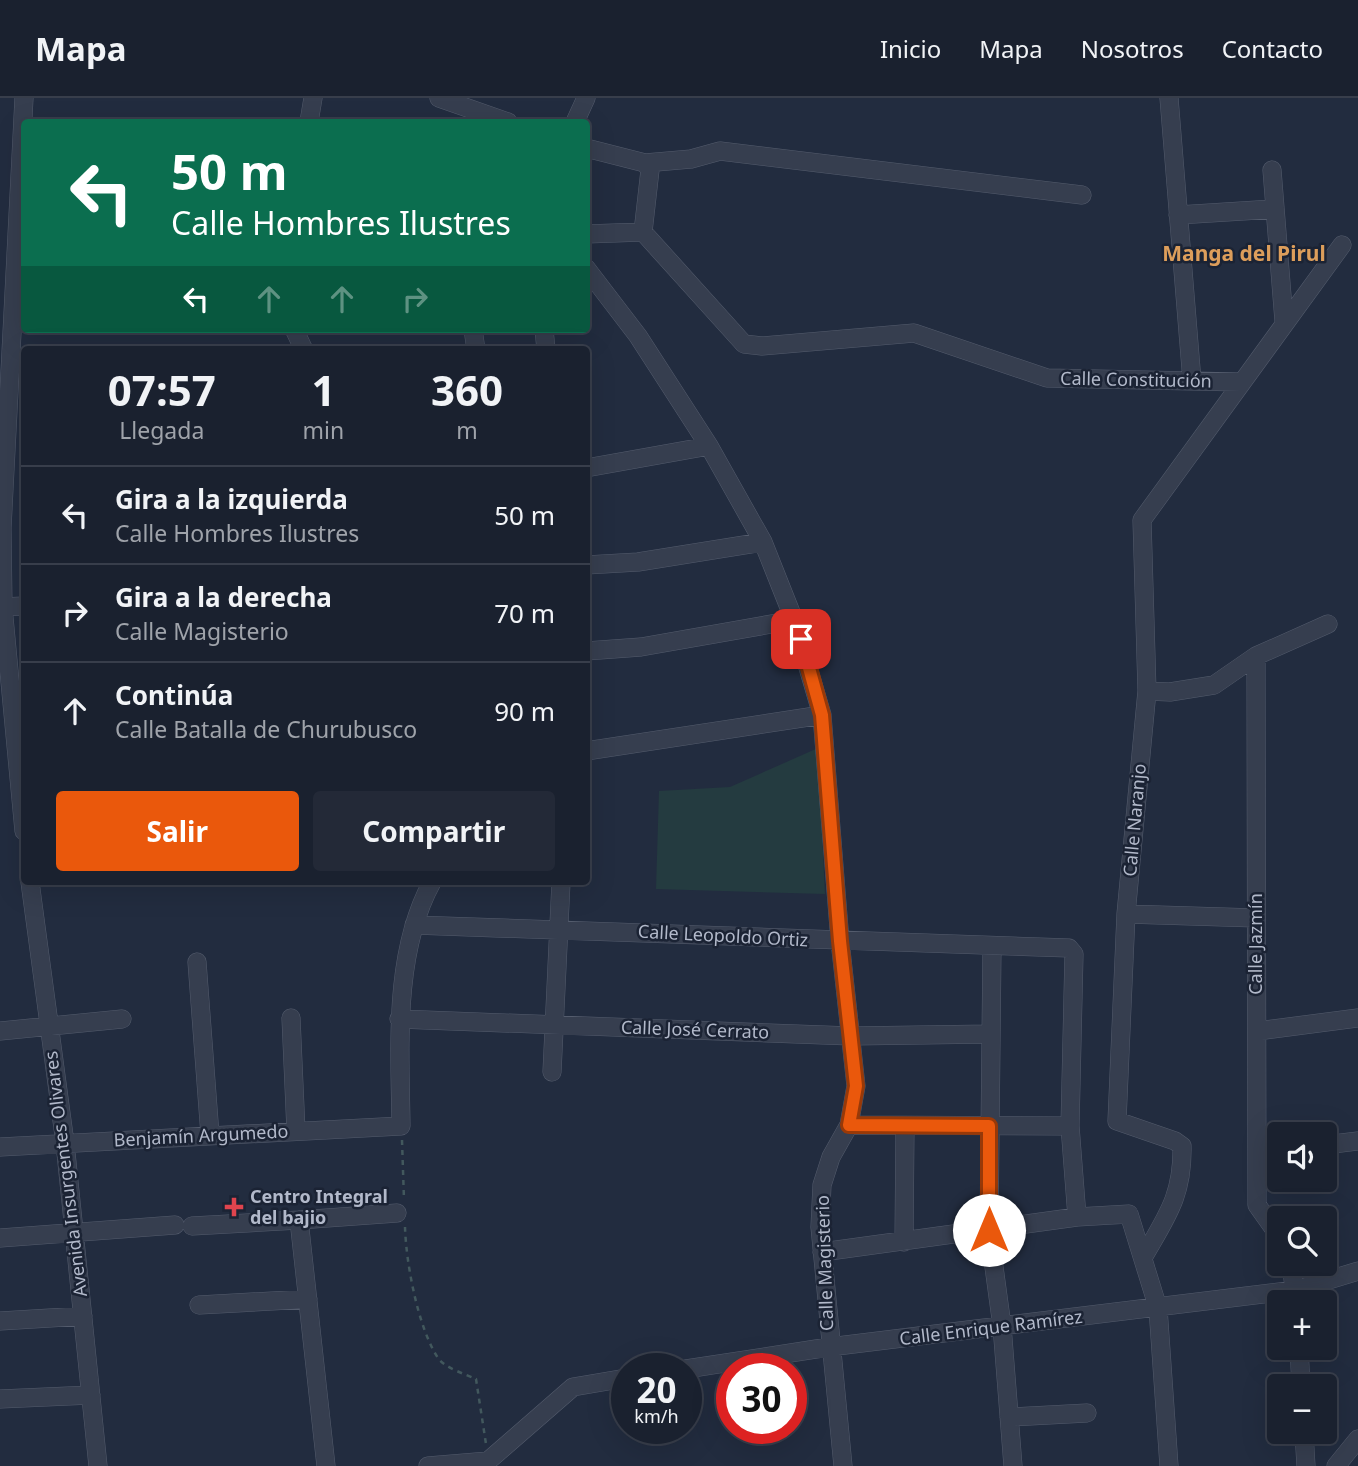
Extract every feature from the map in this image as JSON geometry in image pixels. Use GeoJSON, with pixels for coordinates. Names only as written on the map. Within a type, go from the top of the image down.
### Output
{"type":"FeatureCollection","features":[{"type":"Feature","properties":{"kind":"street"},"geometry":{"type":"LineString","coordinates":[[24,98],[24,119]]}},
{"type":"Feature","properties":{"kind":"street"},"geometry":{"type":"LineString","coordinates":[[310,119],[313,98]]}},
{"type":"Feature","properties":{"kind":"street"},"geometry":{"type":"LineString","coordinates":[[439,98],[499,119]]}},
{"type":"Feature","properties":{"kind":"street"},"geometry":{"type":"LineString","coordinates":[[576,119],[586,98]]}},
{"type":"Feature","properties":{"kind":"street"},"geometry":{"type":"LineString","coordinates":[[1169,98],[1192,381]]}},
{"type":"Feature","properties":{"kind":"street"},"geometry":{"type":"LineString","coordinates":[[590,149],[645,163],[691,159],[720,151],[1082,195]]}},
{"type":"Feature","properties":{"kind":"street"},"geometry":{"type":"LineString","coordinates":[[590,233],[643,232],[650,170],[645,163]]}},
{"type":"Feature","properties":{"kind":"street"},"geometry":{"type":"LineString","coordinates":[[1272,170],[1284,321]]}},
{"type":"Feature","properties":{"kind":"street"},"geometry":{"type":"LineString","coordinates":[[1178,215],[1274,209]]}},
{"type":"Feature","properties":{"kind":"street"},"geometry":{"type":"LineString","coordinates":[[0,228],[21,228]]}},
{"type":"Feature","properties":{"kind":"street","name":"Calle Constitución"},"geometry":{"type":"LineString","coordinates":[[643,232],[744,344],[762,346],[914,333],[1047,378],[1241,382]]}},
{"type":"Feature","properties":{"kind":"street"},"geometry":{"type":"LineString","coordinates":[[1241,382],[1342,245]]}},
{"type":"Feature","properties":{"kind":"street"},"geometry":{"type":"LineString","coordinates":[[21,246],[11,427],[1,528],[2,607],[21,797]]}},
{"type":"Feature","properties":{"kind":"street","name":"Calle Magisterio"},"geometry":{"type":"LineString","coordinates":[[590,273],[638,336],[709,446],[763,542],[794,620],[822,715],[840,941],[856,1086],[849,1125],[831,1157],[822,1185],[822,1252],[829,1347],[843,1466]]}},
{"type":"Feature","properties":{"kind":"street","name":"Calle Naranjo"},"geometry":{"type":"LineString","coordinates":[[1144,1256],[1177,1200],[1182,1146],[1117,1121],[1126,914],[1147,691],[1142,520],[1241,382]]}},
{"type":"Feature","properties":{"kind":"street"},"geometry":{"type":"LineString","coordinates":[[590,467],[709,446]]}},
{"type":"Feature","properties":{"kind":"street"},"geometry":{"type":"LineString","coordinates":[[590,565],[638,562],[763,542]]}},
{"type":"Feature","properties":{"kind":"street"},"geometry":{"type":"LineString","coordinates":[[2,607],[21,606]]}},
{"type":"Feature","properties":{"kind":"street"},"geometry":{"type":"LineString","coordinates":[[590,652],[641,647],[794,620]]}},
{"type":"Feature","properties":{"kind":"street"},"geometry":{"type":"LineString","coordinates":[[1147,691],[1170,692],[1214,685],[1256,656],[1328,624]]}},
{"type":"Feature","properties":{"kind":"street","name":"Calle Jazmín"},"geometry":{"type":"LineString","coordinates":[[1256,656],[1257,1205],[1267,1219]]}},
{"type":"Feature","properties":{"kind":"street"},"geometry":{"type":"LineString","coordinates":[[590,750],[822,715]]}},
{"type":"Feature","properties":{"kind":"street","name":"Avenida Insurgentes Olivares"},"geometry":{"type":"LineString","coordinates":[[30,885],[65,1143],[98,1466]]}},
{"type":"Feature","properties":{"kind":"street"},"geometry":{"type":"LineString","coordinates":[[401,1126],[399,1018],[418,908],[430,885]]}},
{"type":"Feature","properties":{"kind":"street"},"geometry":{"type":"LineString","coordinates":[[552,1072],[561,885]]}},
{"type":"Feature","properties":{"kind":"street"},"geometry":{"type":"LineString","coordinates":[[1126,914],[1256,918]]}},
{"type":"Feature","properties":{"kind":"street","name":"Calle Leopoldo Ortiz"},"geometry":{"type":"LineString","coordinates":[[414,925],[558,928],[1073,950],[1070,1126]]}},
{"type":"Feature","properties":{"kind":"street"},"geometry":{"type":"LineString","coordinates":[[992,947],[989,1230],[1002,1326],[1013,1466]]}},
{"type":"Feature","properties":{"kind":"street"},"geometry":{"type":"LineString","coordinates":[[197,962],[210,1135]]}},
{"type":"Feature","properties":{"kind":"street"},"geometry":{"type":"LineString","coordinates":[[291,1018],[296,1131]]}},
{"type":"Feature","properties":{"kind":"street","name":"Calle José Cerrato"},"geometry":{"type":"LineString","coordinates":[[399,1018],[851,1036],[991,1034]]}},
{"type":"Feature","properties":{"kind":"street"},"geometry":{"type":"LineString","coordinates":[[1257,1031],[1358,1018]]}},
{"type":"Feature","properties":{"kind":"street"},"geometry":{"type":"LineString","coordinates":[[0,1031],[122,1019]]}},
{"type":"Feature","properties":{"kind":"street"},"geometry":{"type":"LineString","coordinates":[[849,1125],[1070,1126],[1077,1217]]}},
{"type":"Feature","properties":{"kind":"street","name":"Benjamín Argumedo"},"geometry":{"type":"LineString","coordinates":[[0,1147],[401,1126]]}},
{"type":"Feature","properties":{"kind":"street"},"geometry":{"type":"LineString","coordinates":[[904,1241],[905,1126]]}},
{"type":"Feature","properties":{"kind":"street"},"geometry":{"type":"LineString","coordinates":[[1337,1144],[1358,1141]]}},
{"type":"Feature","properties":{"kind":"street"},"geometry":{"type":"LineString","coordinates":[[1257,1154],[1267,1153]]}},
{"type":"Feature","properties":{"kind":"street"},"geometry":{"type":"LineString","coordinates":[[0,1238],[74,1231],[402,1213]]}},
{"type":"Feature","properties":{"kind":"street"},"geometry":{"type":"LineString","coordinates":[[822,1252],[1077,1217],[1129,1213],[1158,1308],[1169,1466]]}},
{"type":"Feature","properties":{"kind":"street"},"geometry":{"type":"LineString","coordinates":[[299,1220],[326,1466]]}},
{"type":"Feature","properties":{"kind":"street","name":"Calle Enrique Ramírez"},"geometry":{"type":"LineString","coordinates":[[1311,1290],[1358,1271]]}},
{"type":"Feature","properties":{"kind":"street"},"geometry":{"type":"LineString","coordinates":[[199,1305],[307,1299]]}},
{"type":"Feature","properties":{"kind":"street","name":"Calle Enrique Ramírez"},"geometry":{"type":"LineString","coordinates":[[702,1367],[829,1347],[1002,1326],[1267,1299]]}},
{"type":"Feature","properties":{"kind":"street"},"geometry":{"type":"LineString","coordinates":[[0,1321],[83,1316]]}},
{"type":"Feature","properties":{"kind":"street"},"geometry":{"type":"LineString","coordinates":[[428,1466],[489,1463],[573,1387],[611,1381]]}},
{"type":"Feature","properties":{"kind":"street"},"geometry":{"type":"LineString","coordinates":[[0,1399],[91,1395]]}},
{"type":"Feature","properties":{"kind":"street"},"geometry":{"type":"LineString","coordinates":[[1009,1417],[1087,1413]]}},
{"type":"Feature","properties":{"kind":"street"},"geometry":{"type":"LineString","coordinates":[[1336,1466],[1358,1439]]}},
{"type":"Feature","properties":{"kind":"street"},"geometry":{"type":"LineString","coordinates":[[1305,1444],[1306,1466]]}},
{"type":"Feature","properties":{"kind":"path"},"geometry":{"type":"LineString","coordinates":[[401,1126],[402,1213],[406,1261],[426,1330],[439,1360],[476,1379],[489,1463]]}},
{"type":"Feature","properties":{"kind":"green space"},"geometry":{"type":"Polygon","coordinates":[[[818,748],[825,894],[656,889],[659,791],[730,787],[818,748]]]}},
{"type":"Feature","properties":{"kind":"place","name":"Centro Integral del bajio"},"geometry":{"type":"Point","coordinates":[234,1207]}},
{"type":"Feature","properties":{"kind":"district","name":"Manga del Pirul"},"geometry":{"type":"Point","coordinates":[1244,254]}},
{"type":"Feature","properties":{"kind":"route"},"geometry":{"type":"LineString","coordinates":[[801,639],[822,715],[840,941],[856,1086],[849,1125],[989,1126],[989,1230]]}}]}
